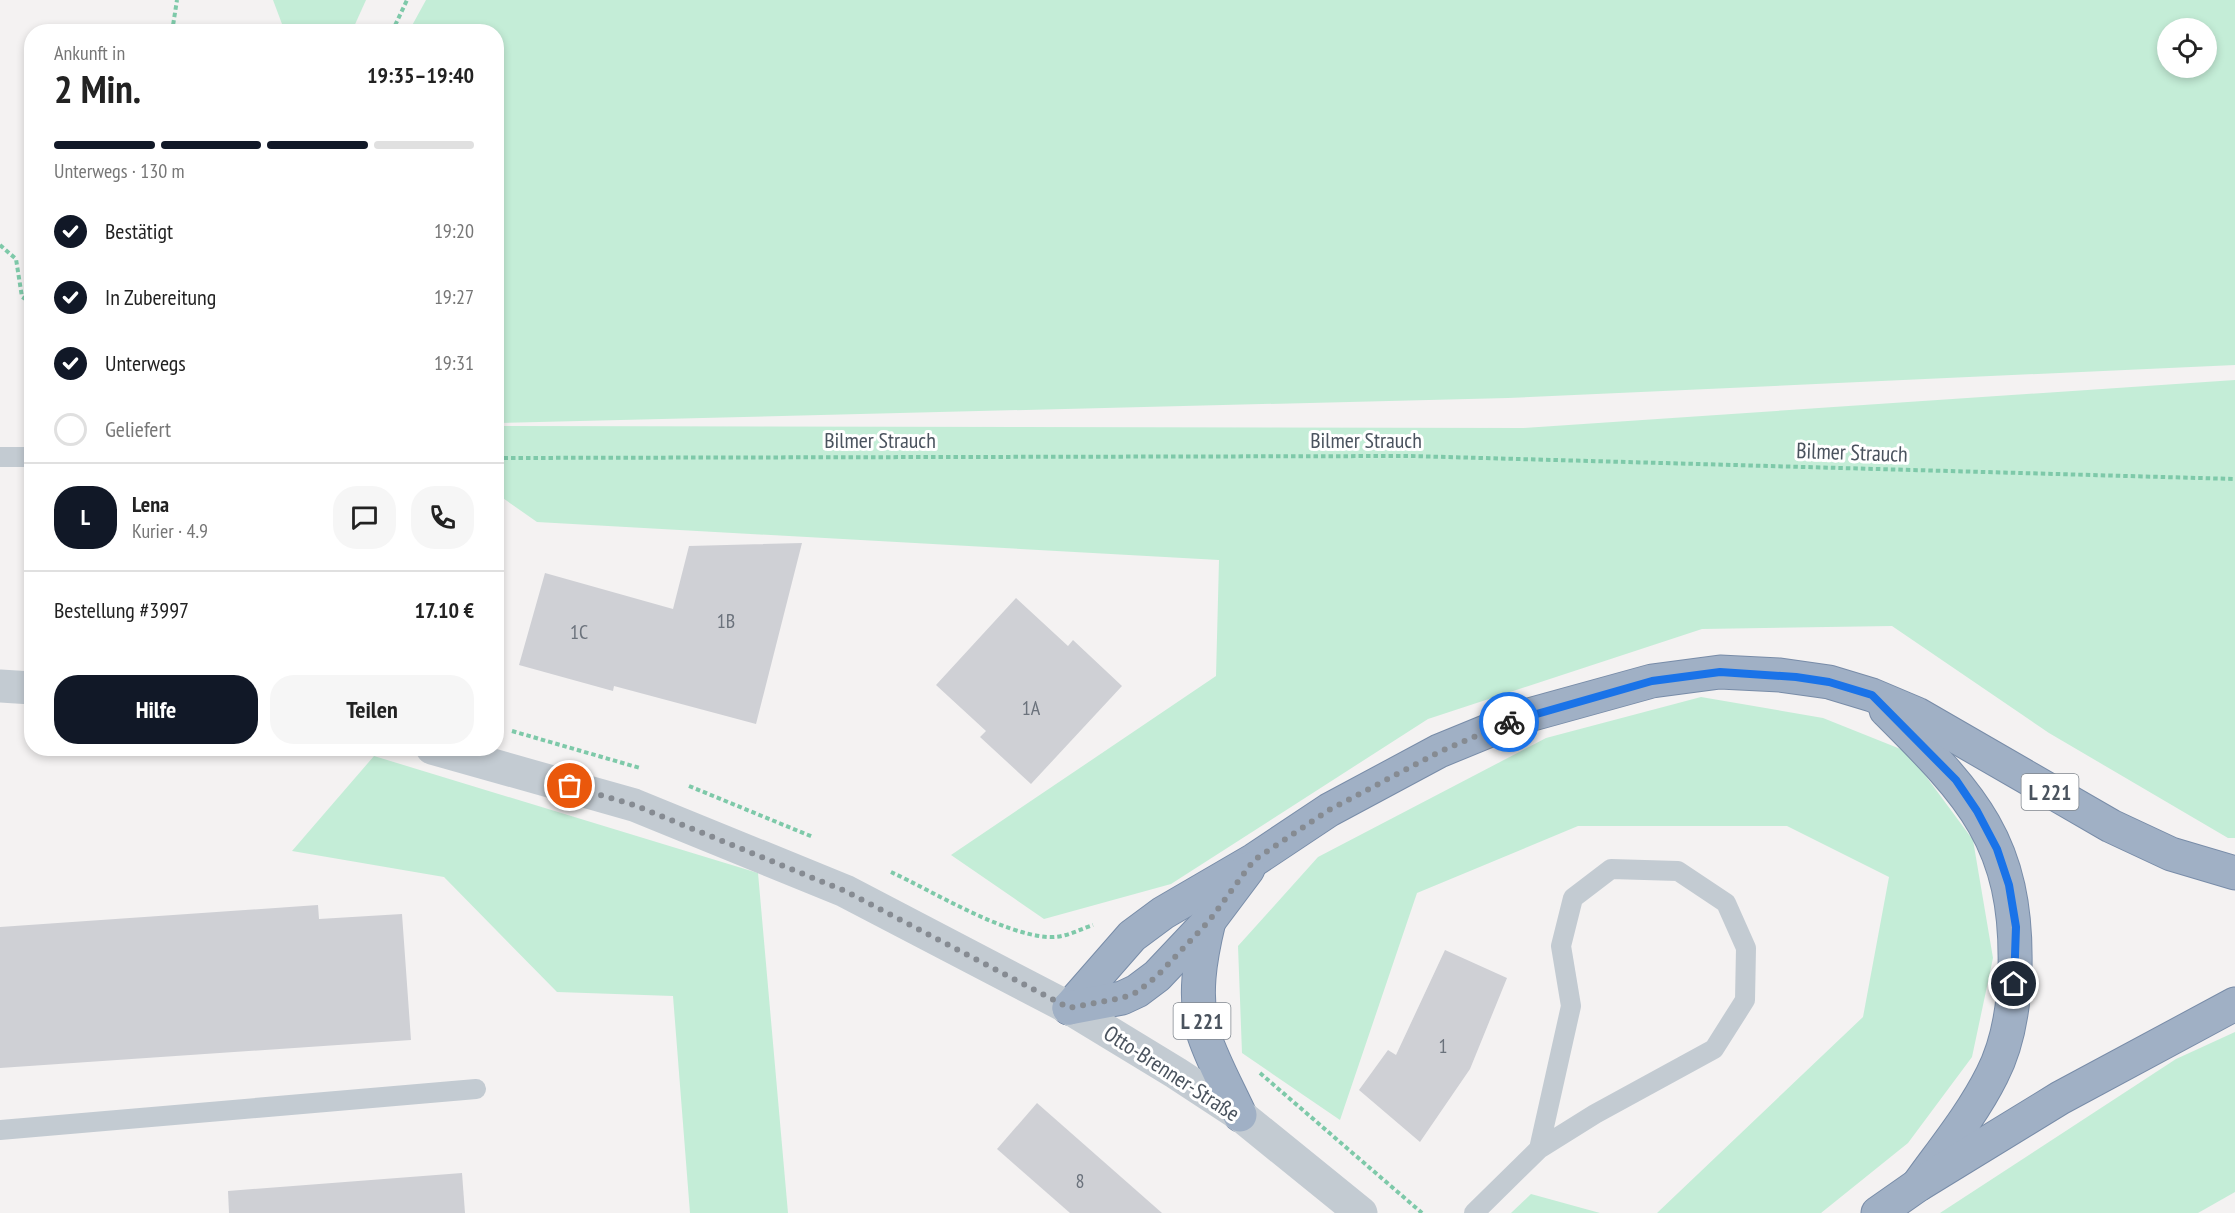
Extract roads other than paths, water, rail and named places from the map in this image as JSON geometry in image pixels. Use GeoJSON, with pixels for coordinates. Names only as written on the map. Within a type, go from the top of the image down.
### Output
{"type":"FeatureCollection","features":[{"type":"Feature","properties":{"kind":"highway","name":"L 221"},"geometry":{"type":"LineString","coordinates":[[1069,1008],[1132,936],[1205,887],[1254,860],[1329,810],[1439,752],[1522,717],[1652,681],[1720,672],[1780,675],[1829,682],[1872,695],[1917,714],[2111,826],[2170,854],[2235,873]]}},
{"type":"Feature","properties":{"kind":"highway","name":"L 221"},"geometry":{"type":"LineString","coordinates":[[1872,695],[1956,780],[1977,811],[1997,849],[2009,885],[2016,927],[2014,984],[2008,1028],[1993,1074],[1964,1121],[1918,1185]]}},
{"type":"Feature","properties":{"kind":"highway","name":"L 221"},"geometry":{"type":"LineString","coordinates":[[1069,1008],[1107,1002],[1137,992],[1157,976],[1209,921],[1254,860]]}},
{"type":"Feature","properties":{"kind":"highway","name":"L 221"},"geometry":{"type":"LineString","coordinates":[[1209,921],[1199,965],[1200,1013],[1204,1035],[1240,1115]]}},
{"type":"Feature","properties":{"kind":"highway","name":"L 221"},"geometry":{"type":"LineString","coordinates":[[1878,1213],[1918,1185],[2060,1098],[2235,1004]]}},
{"type":"Feature","properties":{"kind":"street"},"geometry":{"type":"LineString","coordinates":[[0,686],[24,687]]}},
{"type":"Feature","properties":{"kind":"street","name":"Otto-Brenner-Straße"},"geometry":{"type":"LineString","coordinates":[[460,756],[645,809],[845,891],[1069,1008],[1240,1115],[1361,1213]]}},
{"type":"Feature","properties":{"kind":"lane"},"geometry":{"type":"LineString","coordinates":[[0,457],[24,457]]}},
{"type":"Feature","properties":{"kind":"lane"},"geometry":{"type":"LineString","coordinates":[[1474,1213],[1539,1149],[1595,1114],[1714,1049],[1745,1000],[1746,948],[1726,903],[1678,871],[1611,869],[1573,898],[1561,946],[1571,1006],[1539,1149]]}},
{"type":"Feature","properties":{"kind":"lane"},"geometry":{"type":"LineString","coordinates":[[0,1130],[476,1089]]}}]}
